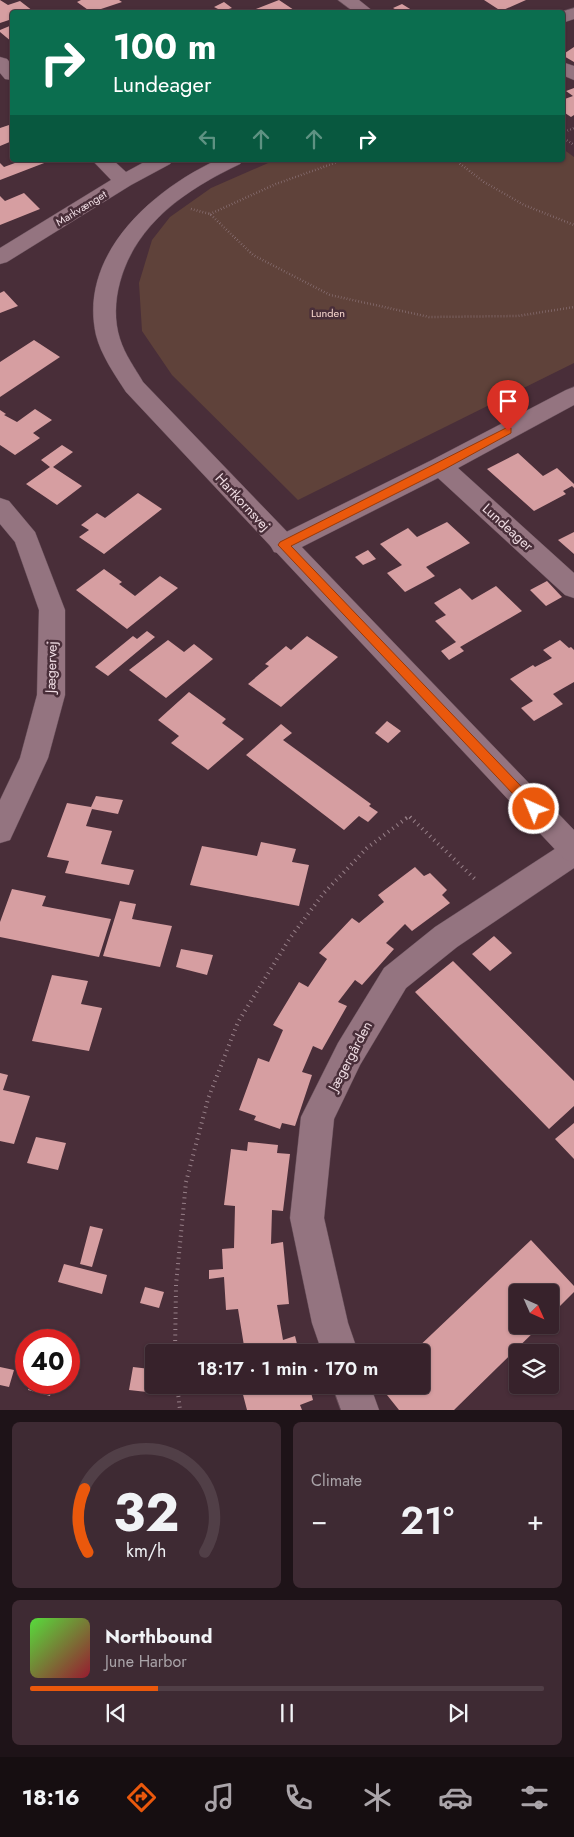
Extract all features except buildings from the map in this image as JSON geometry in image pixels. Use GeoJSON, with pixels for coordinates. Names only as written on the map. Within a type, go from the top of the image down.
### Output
{"type":"FeatureCollection","features":[{"type":"Feature","properties":{"kind":"street"},"geometry":{"type":"LineString","coordinates":[[347,0],[362,10]]}},
{"type":"Feature","properties":{"kind":"street"},"geometry":{"type":"LineString","coordinates":[[0,63],[10,73]]}},
{"type":"Feature","properties":{"kind":"street"},"geometry":{"type":"LineString","coordinates":[[104,162],[124,181]]}},
{"type":"Feature","properties":{"kind":"street","name":"Markvænget"},"geometry":{"type":"LineString","coordinates":[[0,257],[124,181],[159,162]]}},
{"type":"Feature","properties":{"kind":"street","name":"Hartkornsvej"},"geometry":{"type":"LineString","coordinates":[[229,162],[187,184],[165,201],[144,218],[122,246],[110,274],[104,308],[109,341],[134,387],[574,851]]}},
{"type":"Feature","properties":{"kind":"street"},"geometry":{"type":"LineString","coordinates":[[283,545],[442,466],[574,395]]}},
{"type":"Feature","properties":{"kind":"street","name":"Lundeager"},"geometry":{"type":"LineString","coordinates":[[442,466],[574,588]]}},
{"type":"Feature","properties":{"kind":"street","name":"Jægervej"},"geometry":{"type":"LineString","coordinates":[[0,507],[26,539],[52,610],[50,695],[34,758],[0,830]]}},
{"type":"Feature","properties":{"kind":"street","name":"Jægergården"},"geometry":{"type":"LineString","coordinates":[[337,1344],[330,1323],[307,1218],[318,1117],[348,1054],[395,978],[446,937],[574,851]]}},
{"type":"Feature","properties":{"kind":"street"},"geometry":{"type":"LineString","coordinates":[[354,1394],[360,1410]]}},
{"type":"Feature","properties":{"kind":"path"},"geometry":{"type":"LineString","coordinates":[[210,214],[276,184],[337,162]]}},
{"type":"Feature","properties":{"kind":"path"},"geometry":{"type":"LineString","coordinates":[[459,162],[484,182],[524,205],[574,225]]}},
{"type":"Feature","properties":{"kind":"path"},"geometry":{"type":"LineString","coordinates":[[165,201],[210,214],[253,255],[330,295],[429,317],[518,316],[574,307]]}},
{"type":"Feature","properties":{"kind":"path"},"geometry":{"type":"LineString","coordinates":[[175,1344],[176,1285],[186,1182],[208,1099],[238,1022],[290,938],[323,894],[367,848],[409,816],[499,902]]}},
{"type":"Feature","properties":{"kind":"path"},"geometry":{"type":"LineString","coordinates":[[178,1394],[180,1410]]}},
{"type":"Feature","properties":{"kind":"green space","name":"Lunden"},"geometry":{"type":"Polygon","coordinates":[[[565,150],[574,157],[574,363],[298,500],[172,375],[142,331],[139,283],[152,240],[170,217],[211,188],[270,162],[565,162],[565,150]]]}},
{"type":"Feature","properties":{"kind":"route"},"geometry":{"type":"LineString","coordinates":[[508,431],[283,545],[534,809]]}}]}
